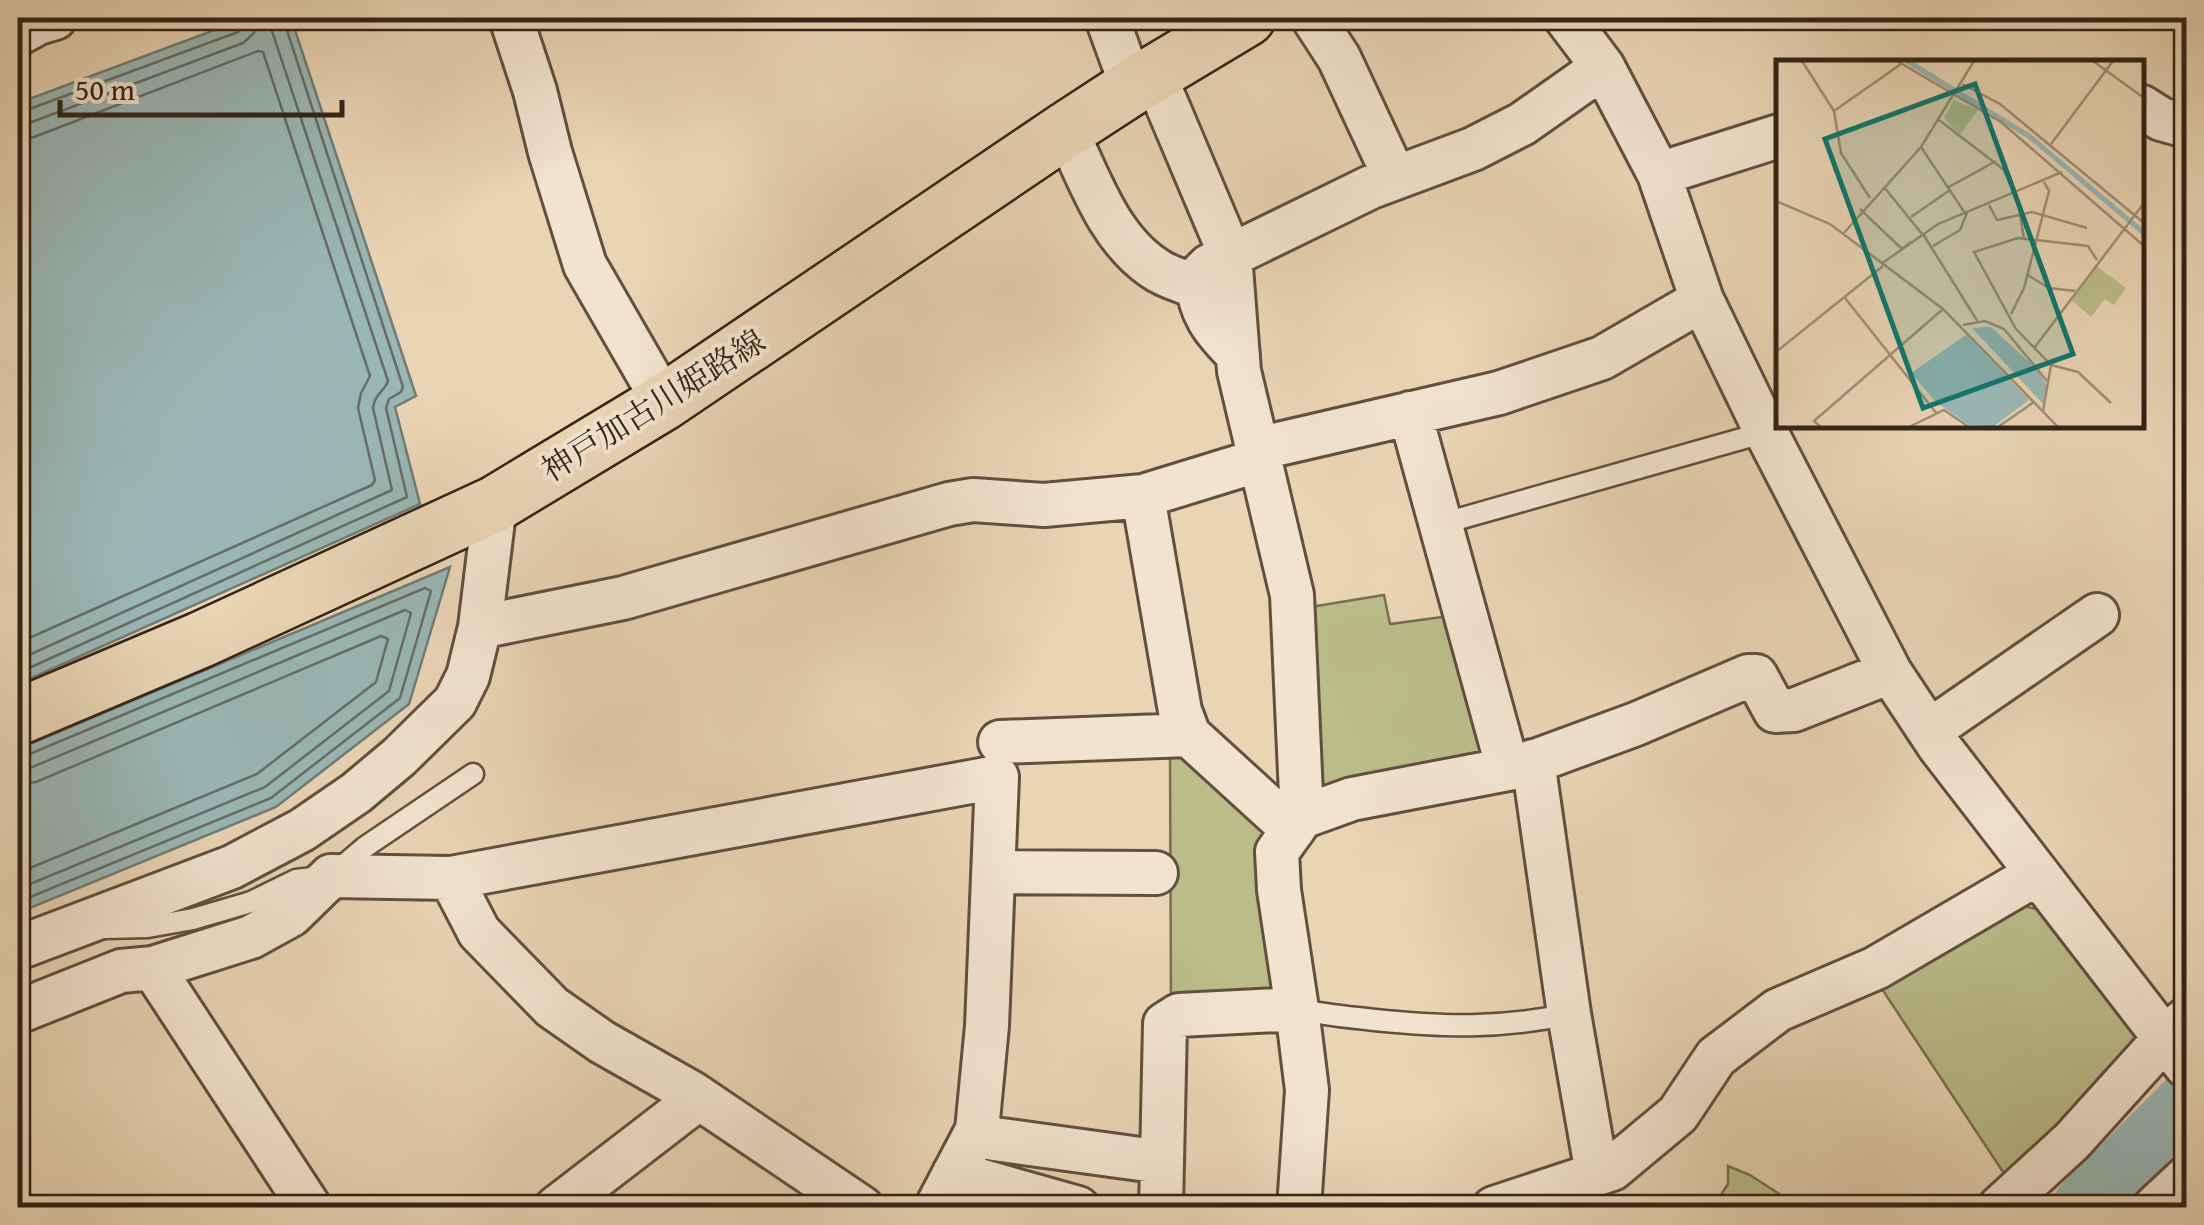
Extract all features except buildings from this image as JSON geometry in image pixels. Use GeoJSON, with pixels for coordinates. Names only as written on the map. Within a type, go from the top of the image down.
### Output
{"type":"FeatureCollection","features":[{"type":"Feature","properties":{"kind":"main road","name":"神戸加古川姫路線"},"geometry":{"type":"LineString","coordinates":[[18,717],[200,640],[495,504],[664,402],[1066,130],[1247,18]]}},
{"type":"Feature","properties":{"kind":"street"},"geometry":{"type":"LineString","coordinates":[[18,34],[55,18]]}},
{"type":"Feature","properties":{"kind":"street"},"geometry":{"type":"LineString","coordinates":[[510,18],[584,265],[664,402]]}},
{"type":"Feature","properties":{"kind":"street"},"geometry":{"type":"LineString","coordinates":[[1107,18],[1143,80],[1230,254],[1239,371],[1292,595],[1298,823]]}},
{"type":"Feature","properties":{"kind":"street"},"geometry":{"type":"LineString","coordinates":[[1313,18],[1339,58],[1395,178]]}},
{"type":"Feature","properties":{"kind":"street"},"geometry":{"type":"LineString","coordinates":[[1566,18],[1603,67],[1659,174],[1702,300],[1890,672],[2037,874],[2179,1041],[1999,1208]]}},
{"type":"Feature","properties":{"kind":"street"},"geometry":{"type":"LineString","coordinates":[[1238,355],[1213,330],[1198,298],[1196,278],[1209,266],[1395,178],[1473,150],[1522,124],[1603,67]]}},
{"type":"Feature","properties":{"kind":"street"},"geometry":{"type":"LineString","coordinates":[[2144,108],[2161,119],[2186,126]]}},
{"type":"Feature","properties":{"kind":"street"},"geometry":{"type":"LineString","coordinates":[[1066,130],[1098,199],[1127,246],[1157,270],[1197,287]]}},
{"type":"Feature","properties":{"kind":"street"},"geometry":{"type":"LineString","coordinates":[[1659,174],[1776,137]]}},
{"type":"Feature","properties":{"kind":"street"},"geometry":{"type":"LineString","coordinates":[[480,627],[622,598],[949,504],[973,500],[1044,505],[1143,496],[1259,455],[1499,393],[1602,358],[1702,300]]}},
{"type":"Feature","properties":{"kind":"street"},"geometry":{"type":"LineString","coordinates":[[1410,413],[1441,524],[1520,765],[1597,1174]]}},
{"type":"Feature","properties":{"kind":"street"},"geometry":{"type":"LineString","coordinates":[[1143,496],[1180,710],[1189,735],[1298,823]]}},
{"type":"Feature","properties":{"kind":"street"},"geometry":{"type":"LineString","coordinates":[[18,948],[232,867],[302,830],[399,758],[455,702],[468,676],[480,627],[495,504]]}},
{"type":"Feature","properties":{"kind":"street"},"geometry":{"type":"LineString","coordinates":[[1929,730],[2098,615]]}},
{"type":"Feature","properties":{"kind":"street"},"geometry":{"type":"LineString","coordinates":[[1299,1208],[1307,1090],[1278,890],[1277,852],[1298,823],[1352,800],[1520,765],[1636,724],[1748,676],[1756,676],[1776,711],[1794,710],[1890,672]]}},
{"type":"Feature","properties":{"kind":"street"},"geometry":{"type":"LineString","coordinates":[[1000,742],[1189,735]]}},
{"type":"Feature","properties":{"kind":"street"},"geometry":{"type":"LineString","coordinates":[[18,1012],[120,971],[153,968],[251,936],[290,915],[332,876],[451,878],[997,777],[987,1026],[977,1130],[945,1190],[1078,1208]]}},
{"type":"Feature","properties":{"kind":"street"},"geometry":{"type":"LineString","coordinates":[[994,872],[1156,874]]}},
{"type":"Feature","properties":{"kind":"street"},"geometry":{"type":"LineString","coordinates":[[1494,1208],[1612,1170],[1678,1114],[1716,1057],[1778,1010],[1876,968],[2037,874]]}},
{"type":"Feature","properties":{"kind":"street"},"geometry":{"type":"LineString","coordinates":[[451,878],[480,932],[552,1007],[602,1042],[699,1098],[862,1208]]}},
{"type":"Feature","properties":{"kind":"street"},"geometry":{"type":"LineString","coordinates":[[153,968],[310,1208]]}},
{"type":"Feature","properties":{"kind":"street"},"geometry":{"type":"LineString","coordinates":[[1162,1208],[1166,1024],[1179,1015],[1298,1009]]}},
{"type":"Feature","properties":{"kind":"street"},"geometry":{"type":"LineString","coordinates":[[556,1208],[699,1098]]}},
{"type":"Feature","properties":{"kind":"street"},"geometry":{"type":"LineString","coordinates":[[977,1130],[994,1139],[1162,1162]]}},
{"type":"Feature","properties":{"kind":"street"},"geometry":{"type":"LineString","coordinates":[[2154,1208],[2186,1178]]}},
{"type":"Feature","properties":{"kind":"lane"},"geometry":{"type":"LineString","coordinates":[[1441,524],[1766,432]]}},
{"type":"Feature","properties":{"kind":"lane"},"geometry":{"type":"LineString","coordinates":[[82,924],[148,927],[192,919],[251,902],[296,880],[332,876],[365,847],[472,774]]}},
{"type":"Feature","properties":{"kind":"lane"},"geometry":{"type":"LineString","coordinates":[[1298,1009],[1468,1026],[1569,1014]]}},
{"type":"Feature","properties":{"kind":"green space"},"geometry":{"type":"Polygon","coordinates":[[[1384,595],[1390,624],[1458,615],[1496,758],[1323,797],[1304,608],[1384,595]]]}},
{"type":"Feature","properties":{"kind":"green space"},"geometry":{"type":"Polygon","coordinates":[[[1191,747],[1269,820],[1288,998],[1171,1009],[1170,749],[1191,747]]]}},
{"type":"Feature","properties":{"kind":"green space"},"geometry":{"type":"Polygon","coordinates":[[[2023,906],[2041,910],[2143,1033],[2009,1181],[1878,983],[2023,906]]]}},
{"type":"Feature","properties":{"kind":"green space"},"geometry":{"type":"Polygon","coordinates":[[[1728,1166],[1750,1175],[1799,1207],[1713,1207],[1728,1184],[1728,1166]]]}},
{"type":"Feature","properties":{"kind":"water"},"geometry":{"type":"Polygon","coordinates":[[[247,18],[291,18],[416,396],[395,407],[420,504],[18,684],[18,103],[247,18]]]}},
{"type":"Feature","properties":{"kind":"water"},"geometry":{"type":"Polygon","coordinates":[[[450,567],[409,704],[276,807],[18,913],[18,749],[450,567]]]}},
{"type":"Feature","properties":{"kind":"waterway"},"geometry":{"type":"LineString","coordinates":[[2086,1208],[2186,1108]]}}]}
